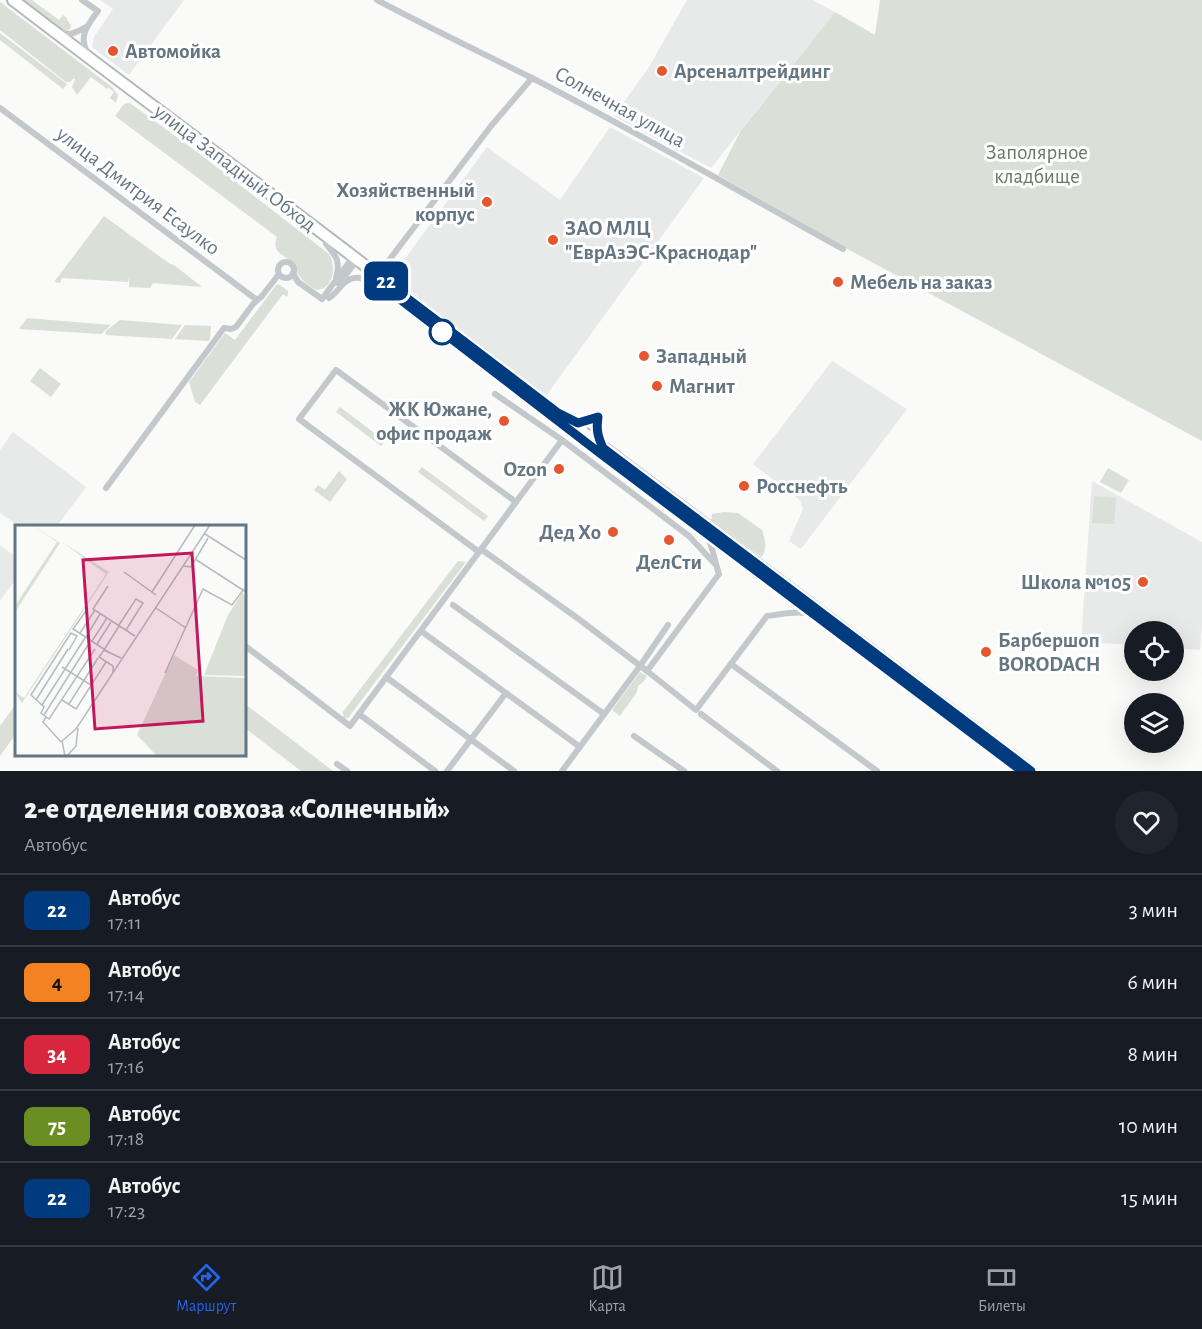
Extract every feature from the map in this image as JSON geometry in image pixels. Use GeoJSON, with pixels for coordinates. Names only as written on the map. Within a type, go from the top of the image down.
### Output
{"type":"FeatureCollection","features":[{"type":"Feature","properties":{"kind":"highway","name":"улица Западный Обход"},"geometry":{"type":"LineString","coordinates":[[5,0],[326,244],[355,262]]}},
{"type":"Feature","properties":{"kind":"highway","name":"улица Западный Обход"},"geometry":{"type":"LineString","coordinates":[[13,0],[601,454],[1022,771]]}},
{"type":"Feature","properties":{"kind":"highway","name":"улица Западный Обход"},"geometry":{"type":"LineString","coordinates":[[378,280],[394,287],[769,575],[1031,771]]}},
{"type":"Feature","properties":{"kind":"street"},"geometry":{"type":"LineString","coordinates":[[56,32],[74,34],[86,27],[98,12],[82,0]]}},
{"type":"Feature","properties":{"kind":"street","name":"Солнечная улица"},"geometry":{"type":"LineString","coordinates":[[377,0],[619,124],[843,249]]}},
{"type":"Feature","properties":{"kind":"street"},"geometry":{"type":"LineString","coordinates":[[86,27],[83,43],[93,62]]}},
{"type":"Feature","properties":{"kind":"street"},"geometry":{"type":"LineString","coordinates":[[326,298],[353,278],[378,280],[387,263],[484,134],[532,78]]}},
{"type":"Feature","properties":{"kind":"street","name":"улица Дмитрия Есаулко"},"geometry":{"type":"LineString","coordinates":[[0,108],[257,300]]}},
{"type":"Feature","properties":{"kind":"street"},"geometry":{"type":"LineString","coordinates":[[326,244],[337,257],[338,270],[326,298]]}},
{"type":"Feature","properties":{"kind":"street"},"geometry":{"type":"LineString","coordinates":[[334,283],[355,262]]}},
{"type":"Feature","properties":{"kind":"street"},"geometry":{"type":"LineString","coordinates":[[355,262],[375,266],[387,263]]}},
{"type":"Feature","properties":{"kind":"street"},"geometry":{"type":"LineString","coordinates":[[326,298],[355,262]]}},
{"type":"Feature","properties":{"kind":"street"},"geometry":{"type":"LineString","coordinates":[[106,488],[224,328],[236,327],[279,274],[279,266],[286,263],[292,266],[298,282],[326,298]]}},
{"type":"Feature","properties":{"kind":"street"},"geometry":{"type":"LineString","coordinates":[[387,263],[388,278],[394,287]]}},
{"type":"Feature","properties":{"kind":"street"},"geometry":{"type":"LineString","coordinates":[[279,274],[285,278],[290,277],[293,273]]}},
{"type":"Feature","properties":{"kind":"street"},"geometry":{"type":"LineString","coordinates":[[516,502],[336,370],[299,419],[580,620],[696,710],[766,616],[803,612],[842,635]]}},
{"type":"Feature","properties":{"kind":"street"},"geometry":{"type":"LineString","coordinates":[[495,394],[562,440],[688,536],[716,565]]}},
{"type":"Feature","properties":{"kind":"street"},"geometry":{"type":"LineString","coordinates":[[246,647],[350,726],[562,440]]}},
{"type":"Feature","properties":{"kind":"street"},"geometry":{"type":"LineString","coordinates":[[647,671],[719,574],[708,539],[688,518]]}},
{"type":"Feature","properties":{"kind":"street"},"geometry":{"type":"LineString","coordinates":[[453,605],[604,714]]}},
{"type":"Feature","properties":{"kind":"street"},"geometry":{"type":"LineString","coordinates":[[562,771],[668,625]]}},
{"type":"Feature","properties":{"kind":"street"},"geometry":{"type":"LineString","coordinates":[[421,631],[580,747]]}},
{"type":"Feature","properties":{"kind":"street"},"geometry":{"type":"LineString","coordinates":[[731,664],[877,771]]}},
{"type":"Feature","properties":{"kind":"street"},"geometry":{"type":"LineString","coordinates":[[387,677],[514,771]]}},
{"type":"Feature","properties":{"kind":"street"},"geometry":{"type":"LineString","coordinates":[[447,771],[506,693]]}},
{"type":"Feature","properties":{"kind":"street"},"geometry":{"type":"LineString","coordinates":[[359,714],[435,771]]}},
{"type":"Feature","properties":{"kind":"street"},"geometry":{"type":"LineString","coordinates":[[701,714],[777,771]]}},
{"type":"Feature","properties":{"kind":"street"},"geometry":{"type":"LineString","coordinates":[[634,736],[684,771]]}},
{"type":"Feature","properties":{"kind":"street"},"geometry":{"type":"LineString","coordinates":[[337,764],[347,771]]}},
{"type":"Feature","properties":{"kind":"shaded area"},"geometry":{"type":"Polygon","coordinates":[[[100,0],[184,0],[129,75],[92,47],[94,37],[113,9],[100,0]]]}},
{"type":"Feature","properties":{"kind":"shaded area"},"geometry":{"type":"Polygon","coordinates":[[[687,0],[812,0],[835,12],[711,168],[614,116],[649,67],[687,0]]]}},
{"type":"Feature","properties":{"kind":"shaded area"},"geometry":{"type":"Polygon","coordinates":[[[610,127],[704,178],[546,396],[401,283],[397,272],[487,147],[560,200],[610,127]]]}},
{"type":"Feature","properties":{"kind":"shaded area"},"geometry":{"type":"Polygon","coordinates":[[[832,361],[907,409],[801,549],[789,541],[803,509],[800,500],[753,464],[832,361]]]}},
{"type":"Feature","properties":{"kind":"shaded area"},"geometry":{"type":"Polygon","coordinates":[[[13,432],[86,487],[58,525],[18,525],[0,513],[0,450],[13,432]]]}},
{"type":"Feature","properties":{"kind":"shaded area","name":"Школа №105"},"geometry":{"type":"Polygon","coordinates":[[[1092,481],[1202,542],[1202,622],[1200,650],[1184,649],[1184,621],[1124,621],[1124,644],[1081,642],[1092,481]]]}},
{"type":"Feature","properties":{"kind":"shaded area"},"geometry":{"type":"Polygon","coordinates":[[[0,545],[15,556],[15,580],[0,601],[0,545]]]}},
{"type":"Feature","properties":{"kind":"green space"},"geometry":{"type":"Polygon","coordinates":[[[17,0],[32,0],[59,20],[63,15],[71,25],[70,29],[63,32],[17,0]]]}},
{"type":"Feature","properties":{"kind":"green space","name":"Заполярное кладбище"},"geometry":{"type":"Polygon","coordinates":[[[880,0],[1202,0],[1202,441],[853,252],[718,175],[740,132],[835,12],[875,35],[880,0]]]}},
{"type":"Feature","properties":{"kind":"green space"},"geometry":{"type":"Polygon","coordinates":[[[0,2],[112,87],[118,95],[116,103],[110,98],[114,92],[91,77],[77,95],[72,87],[74,78],[66,82],[0,30],[0,2]]]}},
{"type":"Feature","properties":{"kind":"green space"},"geometry":{"type":"Polygon","coordinates":[[[0,33],[67,84],[63,89],[0,40],[0,33]]]}},
{"type":"Feature","properties":{"kind":"green space"},"geometry":{"type":"Polygon","coordinates":[[[130,103],[329,254],[333,270],[327,286],[317,290],[307,284],[292,262],[277,250],[277,237],[115,116],[124,104],[130,103]]]}},
{"type":"Feature","properties":{"kind":"green space"},"geometry":{"type":"Polygon","coordinates":[[[104,216],[202,287],[153,283],[150,288],[129,287],[129,277],[128,282],[62,278],[60,283],[54,282],[104,216]]]}},
{"type":"Feature","properties":{"kind":"green space"},"geometry":{"type":"Polygon","coordinates":[[[277,284],[288,291],[287,297],[283,294],[200,405],[195,402],[189,382],[225,333],[235,340],[277,284]]]}},
{"type":"Feature","properties":{"kind":"green space"},"geometry":{"type":"Polygon","coordinates":[[[27,318],[111,325],[101,334],[19,329],[27,318]]]}},
{"type":"Feature","properties":{"kind":"green space"},"geometry":{"type":"Polygon","coordinates":[[[120,320],[182,325],[172,339],[106,335],[106,331],[120,320]]]}},
{"type":"Feature","properties":{"kind":"green space"},"geometry":{"type":"Polygon","coordinates":[[[185,325],[211,326],[210,339],[208,341],[175,339],[185,325]]]}},
{"type":"Feature","properties":{"kind":"green space"},"geometry":{"type":"Polygon","coordinates":[[[40,368],[61,384],[51,397],[30,381],[40,368]]]}},
{"type":"Feature","properties":{"kind":"green space"},"geometry":{"type":"Polygon","coordinates":[[[340,407],[385,441],[381,446],[336,412],[340,407]]]}},
{"type":"Feature","properties":{"kind":"green space"},"geometry":{"type":"Polygon","coordinates":[[[422,467],[488,516],[484,521],[418,472],[422,467]]]}},
{"type":"Feature","properties":{"kind":"green space"},"geometry":{"type":"Polygon","coordinates":[[[1108,468],[1129,480],[1121,493],[1100,482],[1108,468]]]}},
{"type":"Feature","properties":{"kind":"green space"},"geometry":{"type":"Polygon","coordinates":[[[339,471],[347,479],[330,502],[314,490],[318,485],[325,490],[339,471]]]}},
{"type":"Feature","properties":{"kind":"green space"},"geometry":{"type":"Polygon","coordinates":[[[1094,496],[1116,498],[1114,524],[1092,523],[1094,496]]]}},
{"type":"Feature","properties":{"kind":"green space"},"geometry":{"type":"Polygon","coordinates":[[[738,513],[762,530],[765,548],[761,557],[711,520],[712,514],[738,513]]]}},
{"type":"Feature","properties":{"kind":"green space"},"geometry":{"type":"Polygon","coordinates":[[[458,561],[466,562],[348,718],[342,717],[344,715],[342,713],[458,561]]]}},
{"type":"Feature","properties":{"kind":"green space"},"geometry":{"type":"Polygon","coordinates":[[[640,672],[647,676],[638,686],[637,692],[620,716],[612,710],[640,672]]]}},
{"type":"Feature","properties":{"kind":"green space"},"geometry":{"type":"Polygon","coordinates":[[[15,705],[15,735],[0,756],[0,726],[15,705]]]}},
{"type":"Feature","properties":{"kind":"green space"},"geometry":{"type":"Polygon","coordinates":[[[246,705],[333,771],[301,771],[246,729],[246,705]]]}},
{"type":"Feature","properties":{"kind":"bus line","name":"22"},"geometry":{"type":"LineString","coordinates":[[1022,771],[601,454],[375,280],[378,276],[558,413],[578,423],[598,417],[596,428],[603,448],[1031,771]]}},
{"type":"Feature","properties":{"kind":"place","name":"Автомойка"},"geometry":{"type":"Point","coordinates":[113,51]}},
{"type":"Feature","properties":{"kind":"place","name":"Арсеналтрейдинг"},"geometry":{"type":"Point","coordinates":[662,71]}},
{"type":"Feature","properties":{"kind":"place","name":"Хозяйственный корпус"},"geometry":{"type":"Point","coordinates":[487,202]}},
{"type":"Feature","properties":{"kind":"place","name":"ЗАО МЛЦ \"ЕврАзЭС-Краснодар\""},"geometry":{"type":"Point","coordinates":[553,240]}},
{"type":"Feature","properties":{"kind":"place","name":"Мебель на заказ"},"geometry":{"type":"Point","coordinates":[838,282]}},
{"type":"Feature","properties":{"kind":"place","name":"Западный"},"geometry":{"type":"Point","coordinates":[644,356]}},
{"type":"Feature","properties":{"kind":"place","name":"Магнит"},"geometry":{"type":"Point","coordinates":[657,386]}},
{"type":"Feature","properties":{"kind":"place","name":"ЖК Южане, офис продаж"},"geometry":{"type":"Point","coordinates":[504,421]}},
{"type":"Feature","properties":{"kind":"place","name":"Ozon"},"geometry":{"type":"Point","coordinates":[559,469]}},
{"type":"Feature","properties":{"kind":"place","name":"Росснефть"},"geometry":{"type":"Point","coordinates":[744,486]}},
{"type":"Feature","properties":{"kind":"place","name":"Дед Хо"},"geometry":{"type":"Point","coordinates":[613,532]}},
{"type":"Feature","properties":{"kind":"place","name":"ДелСти"},"geometry":{"type":"Point","coordinates":[669,540]}},
{"type":"Feature","properties":{"kind":"place","name":"Школа №105"},"geometry":{"type":"Point","coordinates":[1143,582]}},
{"type":"Feature","properties":{"kind":"place","name":"Барбершоп BORODACH"},"geometry":{"type":"Point","coordinates":[986,652]}}]}
